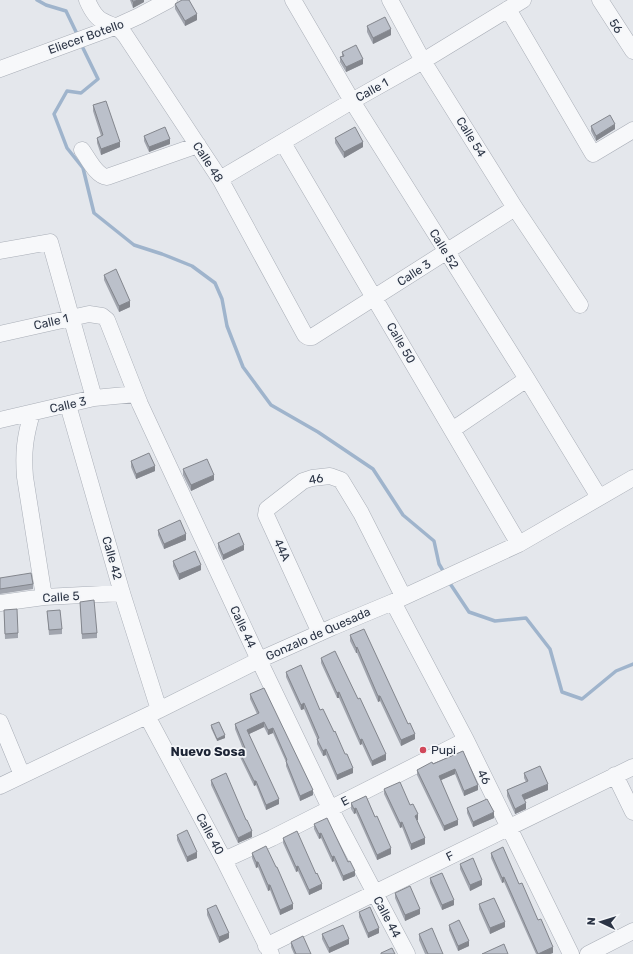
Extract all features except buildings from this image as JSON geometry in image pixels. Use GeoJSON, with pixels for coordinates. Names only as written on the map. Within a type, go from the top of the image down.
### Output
{"type":"FeatureCollection","features":[{"type":"Feature","properties":{"kind":"street","name":"Calle 48"},"geometry":{"type":"LineString","coordinates":[[87,0],[101,21],[117,26],[125,35],[220,179],[305,335],[312,337]]}},
{"type":"Feature","properties":{"kind":"street","name":"Eliecer Botello"},"geometry":{"type":"LineString","coordinates":[[0,69],[117,26],[169,0]]}},
{"type":"Feature","properties":{"kind":"street","name":"Calle 52"},"geometry":{"type":"LineString","coordinates":[[293,0],[352,101],[527,379],[599,497]]}},
{"type":"Feature","properties":{"kind":"street","name":"Calle 54"},"geometry":{"type":"LineString","coordinates":[[390,0],[423,61],[515,208],[580,305]]}},
{"type":"Feature","properties":{"kind":"street","name":"Calle 1"},"geometry":{"type":"LineString","coordinates":[[220,179],[423,61],[523,0]]}},
{"type":"Feature","properties":{"kind":"street","name":"56"},"geometry":{"type":"LineString","coordinates":[[600,0],[633,52]]}},
{"type":"Feature","properties":{"kind":"street"},"geometry":{"type":"LineString","coordinates":[[508,9],[593,154],[633,130]]}},
{"type":"Feature","properties":{"kind":"street","name":"Calle 50"},"geometry":{"type":"LineString","coordinates":[[283,143],[519,544]]}},
{"type":"Feature","properties":{"kind":"street"},"geometry":{"type":"LineString","coordinates":[[82,150],[98,171],[104,177],[107,177],[198,145]]}},
{"type":"Feature","properties":{"kind":"street","name":"Calle 3"},"geometry":{"type":"LineString","coordinates":[[312,337],[515,208]]}},
{"type":"Feature","properties":{"kind":"street"},"geometry":{"type":"LineString","coordinates":[[0,251],[50,242],[94,398]]}},
{"type":"Feature","properties":{"kind":"street","name":"Calle 1"},"geometry":{"type":"LineString","coordinates":[[0,334],[89,314],[102,316]]}},
{"type":"Feature","properties":{"kind":"street","name":"Calle 44"},"geometry":{"type":"LineString","coordinates":[[102,316],[107,320],[136,394],[259,660],[330,808],[407,954]]}},
{"type":"Feature","properties":{"kind":"street"},"geometry":{"type":"LineString","coordinates":[[452,430],[527,379]]}},
{"type":"Feature","properties":{"kind":"street","name":"Calle 3"},"geometry":{"type":"LineString","coordinates":[[0,420],[94,398],[136,394]]}},
{"type":"Feature","properties":{"kind":"street","name":"Calle 42"},"geometry":{"type":"LineString","coordinates":[[68,405],[122,593],[153,713]]}},
{"type":"Feature","properties":{"kind":"street"},"geometry":{"type":"LineString","coordinates":[[32,413],[25,440],[23,458],[44,597]]}},
{"type":"Feature","properties":{"kind":"street","name":"46"},"geometry":{"type":"LineString","coordinates":[[303,481],[312,478],[330,476],[341,480],[361,513],[398,599],[571,954]]}},
{"type":"Feature","properties":{"kind":"street","name":"44A"},"geometry":{"type":"LineString","coordinates":[[303,481],[267,509],[266,512],[269,522],[320,633]]}},
{"type":"Feature","properties":{"kind":"street","name":"Gonzalo de Quesada"},"geometry":{"type":"LineString","coordinates":[[0,786],[153,713],[259,660],[519,544],[599,497],[630,484]]}},
{"type":"Feature","properties":{"kind":"street","name":"Calle 5"},"geometry":{"type":"LineString","coordinates":[[0,603],[44,597],[122,593]]}},
{"type":"Feature","properties":{"kind":"street","name":"Calle 40"},"geometry":{"type":"LineString","coordinates":[[153,713],[268,950]]}},
{"type":"Feature","properties":{"kind":"street"},"geometry":{"type":"LineString","coordinates":[[0,722],[22,775]]}},
{"type":"Feature","properties":{"kind":"street","name":"E"},"geometry":{"type":"LineString","coordinates":[[224,860],[466,740]]}},
{"type":"Feature","properties":{"kind":"street","name":"F"},"geometry":{"type":"LineString","coordinates":[[268,950],[374,893],[633,767]]}},
{"type":"Feature","properties":{"kind":"street"},"geometry":{"type":"LineString","coordinates":[[615,775],[633,812]]}},
{"type":"Feature","properties":{"kind":"street"},"geometry":{"type":"LineString","coordinates":[[588,954],[633,931]]}},
{"type":"Feature","properties":{"kind":"waterway"},"geometry":{"type":"LineString","coordinates":[[37,0],[46,5],[66,11],[78,36]]}},
{"type":"Feature","properties":{"kind":"waterway"},"geometry":{"type":"LineString","coordinates":[[81,44],[98,79],[81,93],[67,91],[54,114],[67,148],[83,168],[94,213],[134,245],[192,266],[215,283],[222,299],[227,326],[243,367],[271,405],[318,432],[373,469],[403,515],[434,541],[439,564],[445,574]]}},
{"type":"Feature","properties":{"kind":"waterway"},"geometry":{"type":"LineString","coordinates":[[449,582],[469,612],[495,621],[526,618],[550,649],[562,692],[582,699],[616,671],[633,664]]}},
{"type":"Feature","properties":{"kind":"place","name":"Pupi"},"geometry":{"type":"Point","coordinates":[423,750]}},
{"type":"Feature","properties":{"kind":"district","name":"Nuevo Sosa"},"geometry":{"type":"Point","coordinates":[208,751]}}]}
